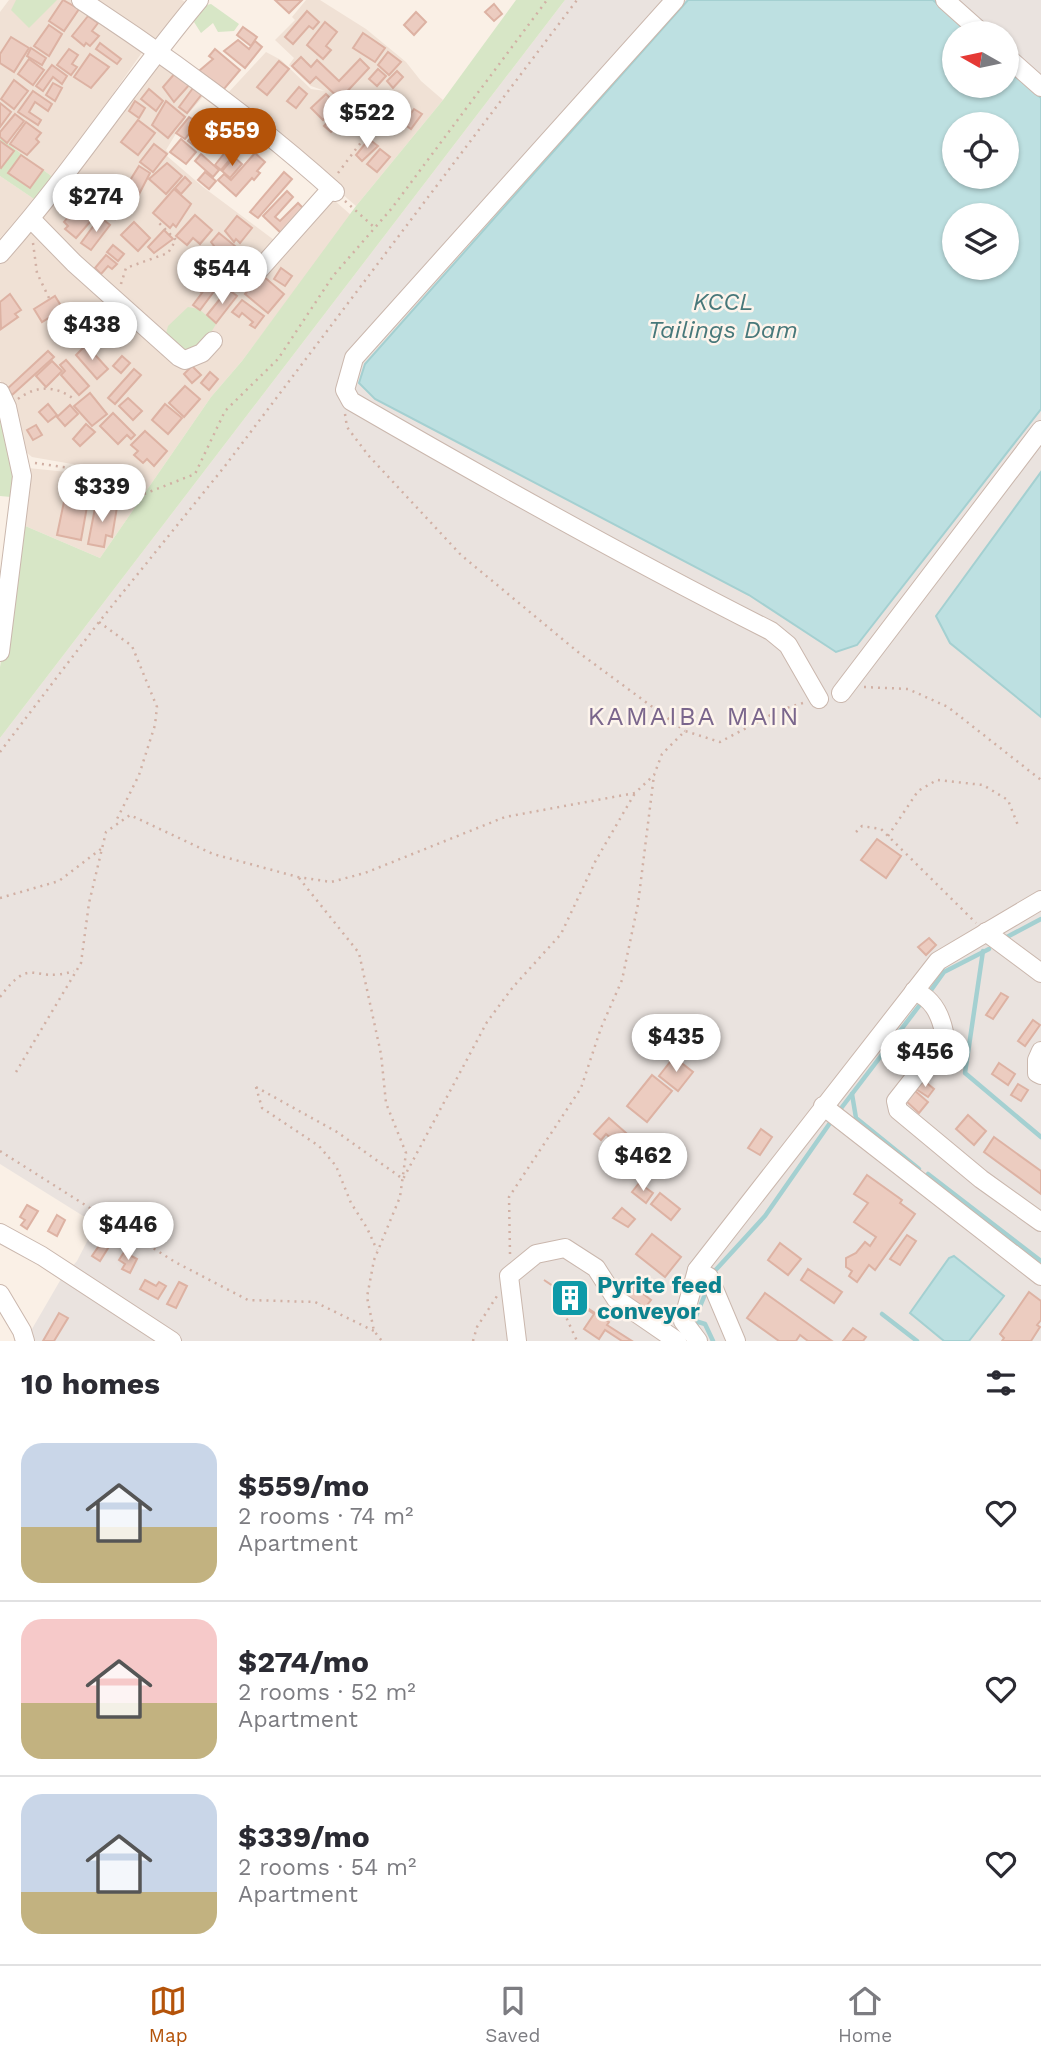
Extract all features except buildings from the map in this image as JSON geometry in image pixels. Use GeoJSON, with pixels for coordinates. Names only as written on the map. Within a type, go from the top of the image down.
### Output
{"type":"FeatureCollection","features":[{"type":"Feature","properties":{"kind":"street"},"geometry":{"type":"LineString","coordinates":[[81,0],[157,50],[261,129],[329,187],[259,270]]}},
{"type":"Feature","properties":{"kind":"street"},"geometry":{"type":"LineString","coordinates":[[0,254],[31,219],[157,50],[200,0]]}},
{"type":"Feature","properties":{"kind":"street"},"geometry":{"type":"LineString","coordinates":[[675,0],[354,358],[345,390],[351,401],[636,563],[771,631],[788,645],[819,699]]}},
{"type":"Feature","properties":{"kind":"street"},"geometry":{"type":"LineString","coordinates":[[945,0],[969,21]]}},
{"type":"Feature","properties":{"kind":"street"},"geometry":{"type":"LineString","coordinates":[[1019,68],[1041,88]]}},
{"type":"Feature","properties":{"kind":"street"},"geometry":{"type":"LineString","coordinates":[[31,219],[173,353],[185,360],[202,353],[213,341]]}},
{"type":"Feature","properties":{"kind":"street"},"geometry":{"type":"LineString","coordinates":[[0,652],[22,476],[3,400]]}},
{"type":"Feature","properties":{"kind":"street"},"geometry":{"type":"LineString","coordinates":[[841,693],[1041,430]]}},
{"type":"Feature","properties":{"kind":"street"},"geometry":{"type":"LineString","coordinates":[[698,1341],[683,1321],[697,1270],[823,1106],[938,961],[1041,900]]}},
{"type":"Feature","properties":{"kind":"street"},"geometry":{"type":"LineString","coordinates":[[986,932],[1041,973]]}},
{"type":"Feature","properties":{"kind":"street"},"geometry":{"type":"LineString","coordinates":[[914,991],[926,996],[932,1004],[940,1017],[944,1032],[929,1059],[896,1101],[898,1110],[981,1179],[1041,1222]]}},
{"type":"Feature","properties":{"kind":"street"},"geometry":{"type":"LineString","coordinates":[[1041,1051],[1037,1060],[1037,1073],[1041,1075]]}},
{"type":"Feature","properties":{"kind":"street"},"geometry":{"type":"LineString","coordinates":[[823,1106],[1041,1276]]}},
{"type":"Feature","properties":{"kind":"street"},"geometry":{"type":"LineString","coordinates":[[0,1233],[42,1256],[172,1341]]}},
{"type":"Feature","properties":{"kind":"street"},"geometry":{"type":"LineString","coordinates":[[517,1341],[509,1276],[536,1254],[565,1248],[596,1268],[616,1299],[677,1341]]}},
{"type":"Feature","properties":{"kind":"street"},"geometry":{"type":"LineString","coordinates":[[697,1270],[709,1277],[736,1341]]}},
{"type":"Feature","properties":{"kind":"street"},"geometry":{"type":"LineString","coordinates":[[0,1294],[25,1341]]}},
{"type":"Feature","properties":{"kind":"path"},"geometry":{"type":"LineString","coordinates":[[144,494],[195,474],[225,411],[278,359],[305,314],[375,228],[547,0]]}},
{"type":"Feature","properties":{"kind":"path"},"geometry":{"type":"LineString","coordinates":[[0,752],[99,622],[225,466],[578,0]]}},
{"type":"Feature","properties":{"kind":"path"},"geometry":{"type":"LineString","coordinates":[[371,129],[329,187],[375,228]]}},
{"type":"Feature","properties":{"kind":"path"},"geometry":{"type":"LineString","coordinates":[[31,219],[37,273],[49,298]]}},
{"type":"Feature","properties":{"kind":"path"},"geometry":{"type":"LineString","coordinates":[[113,298],[126,268],[167,253],[176,240],[158,222]]}},
{"type":"Feature","properties":{"kind":"path"},"geometry":{"type":"LineString","coordinates":[[3,400],[31,390],[64,391],[75,400]]}},
{"type":"Feature","properties":{"kind":"path"},"geometry":{"type":"LineString","coordinates":[[351,401],[344,411],[347,427],[368,455],[461,555],[578,652],[685,731],[720,742],[780,710],[819,699]]}},
{"type":"Feature","properties":{"kind":"path"},"geometry":{"type":"LineString","coordinates":[[18,460],[112,474]]}},
{"type":"Feature","properties":{"kind":"path"},"geometry":{"type":"LineString","coordinates":[[99,622],[132,646],[158,707],[139,775],[114,826]]}},
{"type":"Feature","properties":{"kind":"path"},"geometry":{"type":"LineString","coordinates":[[841,693],[862,687],[908,689],[918,693],[948,707],[1041,780]]}},
{"type":"Feature","properties":{"kind":"path"},"geometry":{"type":"LineString","coordinates":[[473,1341],[477,1327],[509,1276],[509,1197],[581,1088],[601,1028],[622,980],[638,904],[654,775],[663,754],[685,731]]}},
{"type":"Feature","properties":{"kind":"path"},"geometry":{"type":"LineString","coordinates":[[403,1179],[487,1022],[513,987],[561,934],[596,860],[635,793],[654,775]]}},
{"type":"Feature","properties":{"kind":"path"},"geometry":{"type":"LineString","coordinates":[[888,836],[918,792],[937,780],[983,785],[1008,800],[1020,828]]}},
{"type":"Feature","properties":{"kind":"path"},"geometry":{"type":"LineString","coordinates":[[16,1072],[81,962],[106,832],[130,815],[213,854],[298,877],[331,882],[365,873],[505,817],[635,793]]}},
{"type":"Feature","properties":{"kind":"path"},"geometry":{"type":"LineString","coordinates":[[856,832],[862,826],[881,829],[986,932]]}},
{"type":"Feature","properties":{"kind":"path"},"geometry":{"type":"LineString","coordinates":[[0,898],[59,881],[101,849]]}},
{"type":"Feature","properties":{"kind":"path"},"geometry":{"type":"LineString","coordinates":[[298,877],[359,953],[381,1054],[386,1103],[406,1153],[400,1197],[377,1252],[368,1297],[374,1331]]}},
{"type":"Feature","properties":{"kind":"path"},"geometry":{"type":"LineString","coordinates":[[0,998],[16,976],[23,972],[57,977],[76,970]]}},
{"type":"Feature","properties":{"kind":"path"},"geometry":{"type":"LineString","coordinates":[[377,1252],[367,1228],[351,1203],[336,1166],[319,1146],[262,1108],[256,1087],[337,1132],[403,1179]]}},
{"type":"Feature","properties":{"kind":"path"},"geometry":{"type":"LineString","coordinates":[[0,1151],[174,1262],[248,1300],[315,1303],[374,1331],[382,1341]]}},
{"type":"Feature","properties":{"kind":"path"},"geometry":{"type":"LineString","coordinates":[[555,1293],[577,1341]]}},
{"type":"Feature","properties":{"kind":"shaded area"},"geometry":{"type":"Polygon","coordinates":[[[9,0],[74,0],[143,51],[54,178],[0,138],[0,12],[9,0]]]}},
{"type":"Feature","properties":{"kind":"shaded area"},"geometry":{"type":"Polygon","coordinates":[[[89,0],[182,0],[188,4],[155,43],[89,0]]]}},
{"type":"Feature","properties":{"kind":"shaded area"},"geometry":{"type":"Polygon","coordinates":[[[306,0],[320,0],[366,29],[406,62],[421,81],[443,100],[356,206],[227,94],[266,52],[281,60],[311,89],[325,91],[311,86],[289,65],[294,58],[275,40],[295,20],[292,17],[306,0]]]}},
{"type":"Feature","properties":{"kind":"shaded area"},"geometry":{"type":"Polygon","coordinates":[[[565,0],[1041,0],[1041,1341],[25,1341],[61,1279],[77,1261],[96,1224],[0,1164],[0,738],[565,0]]]}},
{"type":"Feature","properties":{"kind":"shaded area"},"geometry":{"type":"Polygon","coordinates":[[[159,56],[207,92],[188,114],[166,150],[169,153],[167,156],[203,187],[278,243],[327,194],[351,215],[242,361],[211,397],[100,558],[23,525],[28,468],[97,475],[89,467],[32,457],[21,448],[8,397],[0,380],[0,264],[32,228],[184,355],[39,222],[159,56]]]}},
{"type":"Feature","properties":{"kind":"shaded area"},"geometry":{"type":"Polygon","coordinates":[[[0,176],[37,201],[16,227],[13,224],[0,238],[0,176]]]}},
{"type":"Feature","properties":{"kind":"green space"},"geometry":{"type":"Polygon","coordinates":[[[16,0],[57,0],[29,28],[11,10],[16,0]]]}},
{"type":"Feature","properties":{"kind":"green space"},"geometry":{"type":"Polygon","coordinates":[[[516,0],[565,0],[0,738],[0,667],[23,525],[100,558],[211,397],[242,361],[356,206],[443,100],[516,0]]]}},
{"type":"Feature","properties":{"kind":"green space"},"geometry":{"type":"Polygon","coordinates":[[[211,4],[239,24],[234,31],[218,32],[213,23],[201,33],[194,22],[202,6],[211,4]]]}},
{"type":"Feature","properties":{"kind":"green space"},"geometry":{"type":"Polygon","coordinates":[[[214,109],[224,109],[235,124],[233,135],[220,143],[217,152],[210,154],[204,150],[212,135],[205,121],[214,109]]]}},
{"type":"Feature","properties":{"kind":"green space"},"geometry":{"type":"Polygon","coordinates":[[[0,138],[54,178],[37,201],[0,176],[0,138]]]}},
{"type":"Feature","properties":{"kind":"green space"},"geometry":{"type":"Polygon","coordinates":[[[188,307],[199,309],[216,324],[203,346],[179,353],[164,341],[168,326],[188,307]]]}},
{"type":"Feature","properties":{"kind":"green space"},"geometry":{"type":"Polygon","coordinates":[[[0,409],[13,476],[11,497],[0,496],[0,409]]]}},
{"type":"Feature","properties":{"kind":"water","name":"KCCL Tailings Dam"},"geometry":{"type":"Polygon","coordinates":[[[688,0],[933,0],[957,21],[942,21],[942,98],[1019,98],[1019,78],[1041,98],[1041,409],[857,645],[836,652],[749,595],[375,399],[359,383],[365,364],[688,0]]]}},
{"type":"Feature","properties":{"kind":"water"},"geometry":{"type":"Polygon","coordinates":[[[1041,472],[1041,717],[950,643],[936,616],[1041,472]]]}},
{"type":"Feature","properties":{"kind":"water"},"geometry":{"type":"Polygon","coordinates":[[[954,1256],[1004,1296],[969,1341],[944,1341],[910,1313],[949,1258],[954,1256]]]}},
{"type":"Feature","properties":{"kind":"waterway"},"geometry":{"type":"LineString","coordinates":[[1005,938],[1041,919]]}},
{"type":"Feature","properties":{"kind":"waterway"},"geometry":{"type":"LineString","coordinates":[[929,993],[944,972],[989,949]]}},
{"type":"Feature","properties":{"kind":"waterway"},"geometry":{"type":"LineString","coordinates":[[983,951],[965,1073],[1041,1137]]}},
{"type":"Feature","properties":{"kind":"waterway"},"geometry":{"type":"LineString","coordinates":[[839,1111],[919,1006]]}},
{"type":"Feature","properties":{"kind":"waterway"},"geometry":{"type":"LineString","coordinates":[[852,1094],[856,1118],[919,1169]]}},
{"type":"Feature","properties":{"kind":"waterway"},"geometry":{"type":"LineString","coordinates":[[712,1274],[765,1216],[830,1123]]}},
{"type":"Feature","properties":{"kind":"waterway"},"geometry":{"type":"LineString","coordinates":[[928,1174],[1041,1261]]}},
{"type":"Feature","properties":{"kind":"waterway"},"geometry":{"type":"LineString","coordinates":[[697,1327],[694,1321],[706,1292]]}},
{"type":"Feature","properties":{"kind":"waterway"},"geometry":{"type":"LineString","coordinates":[[882,1314],[917,1341]]}},
{"type":"Feature","properties":{"kind":"waterway"},"geometry":{"type":"LineString","coordinates":[[695,1321],[705,1324],[713,1341]]}},
{"type":"Feature","properties":{"kind":"place","name":"Pyrite feed conveyor"},"geometry":{"type":"Point","coordinates":[570,1298]}},
{"type":"Feature","properties":{"kind":"district","name":"KAMAIBA MAIN"},"geometry":{"type":"Point","coordinates":[694,716]}}]}
